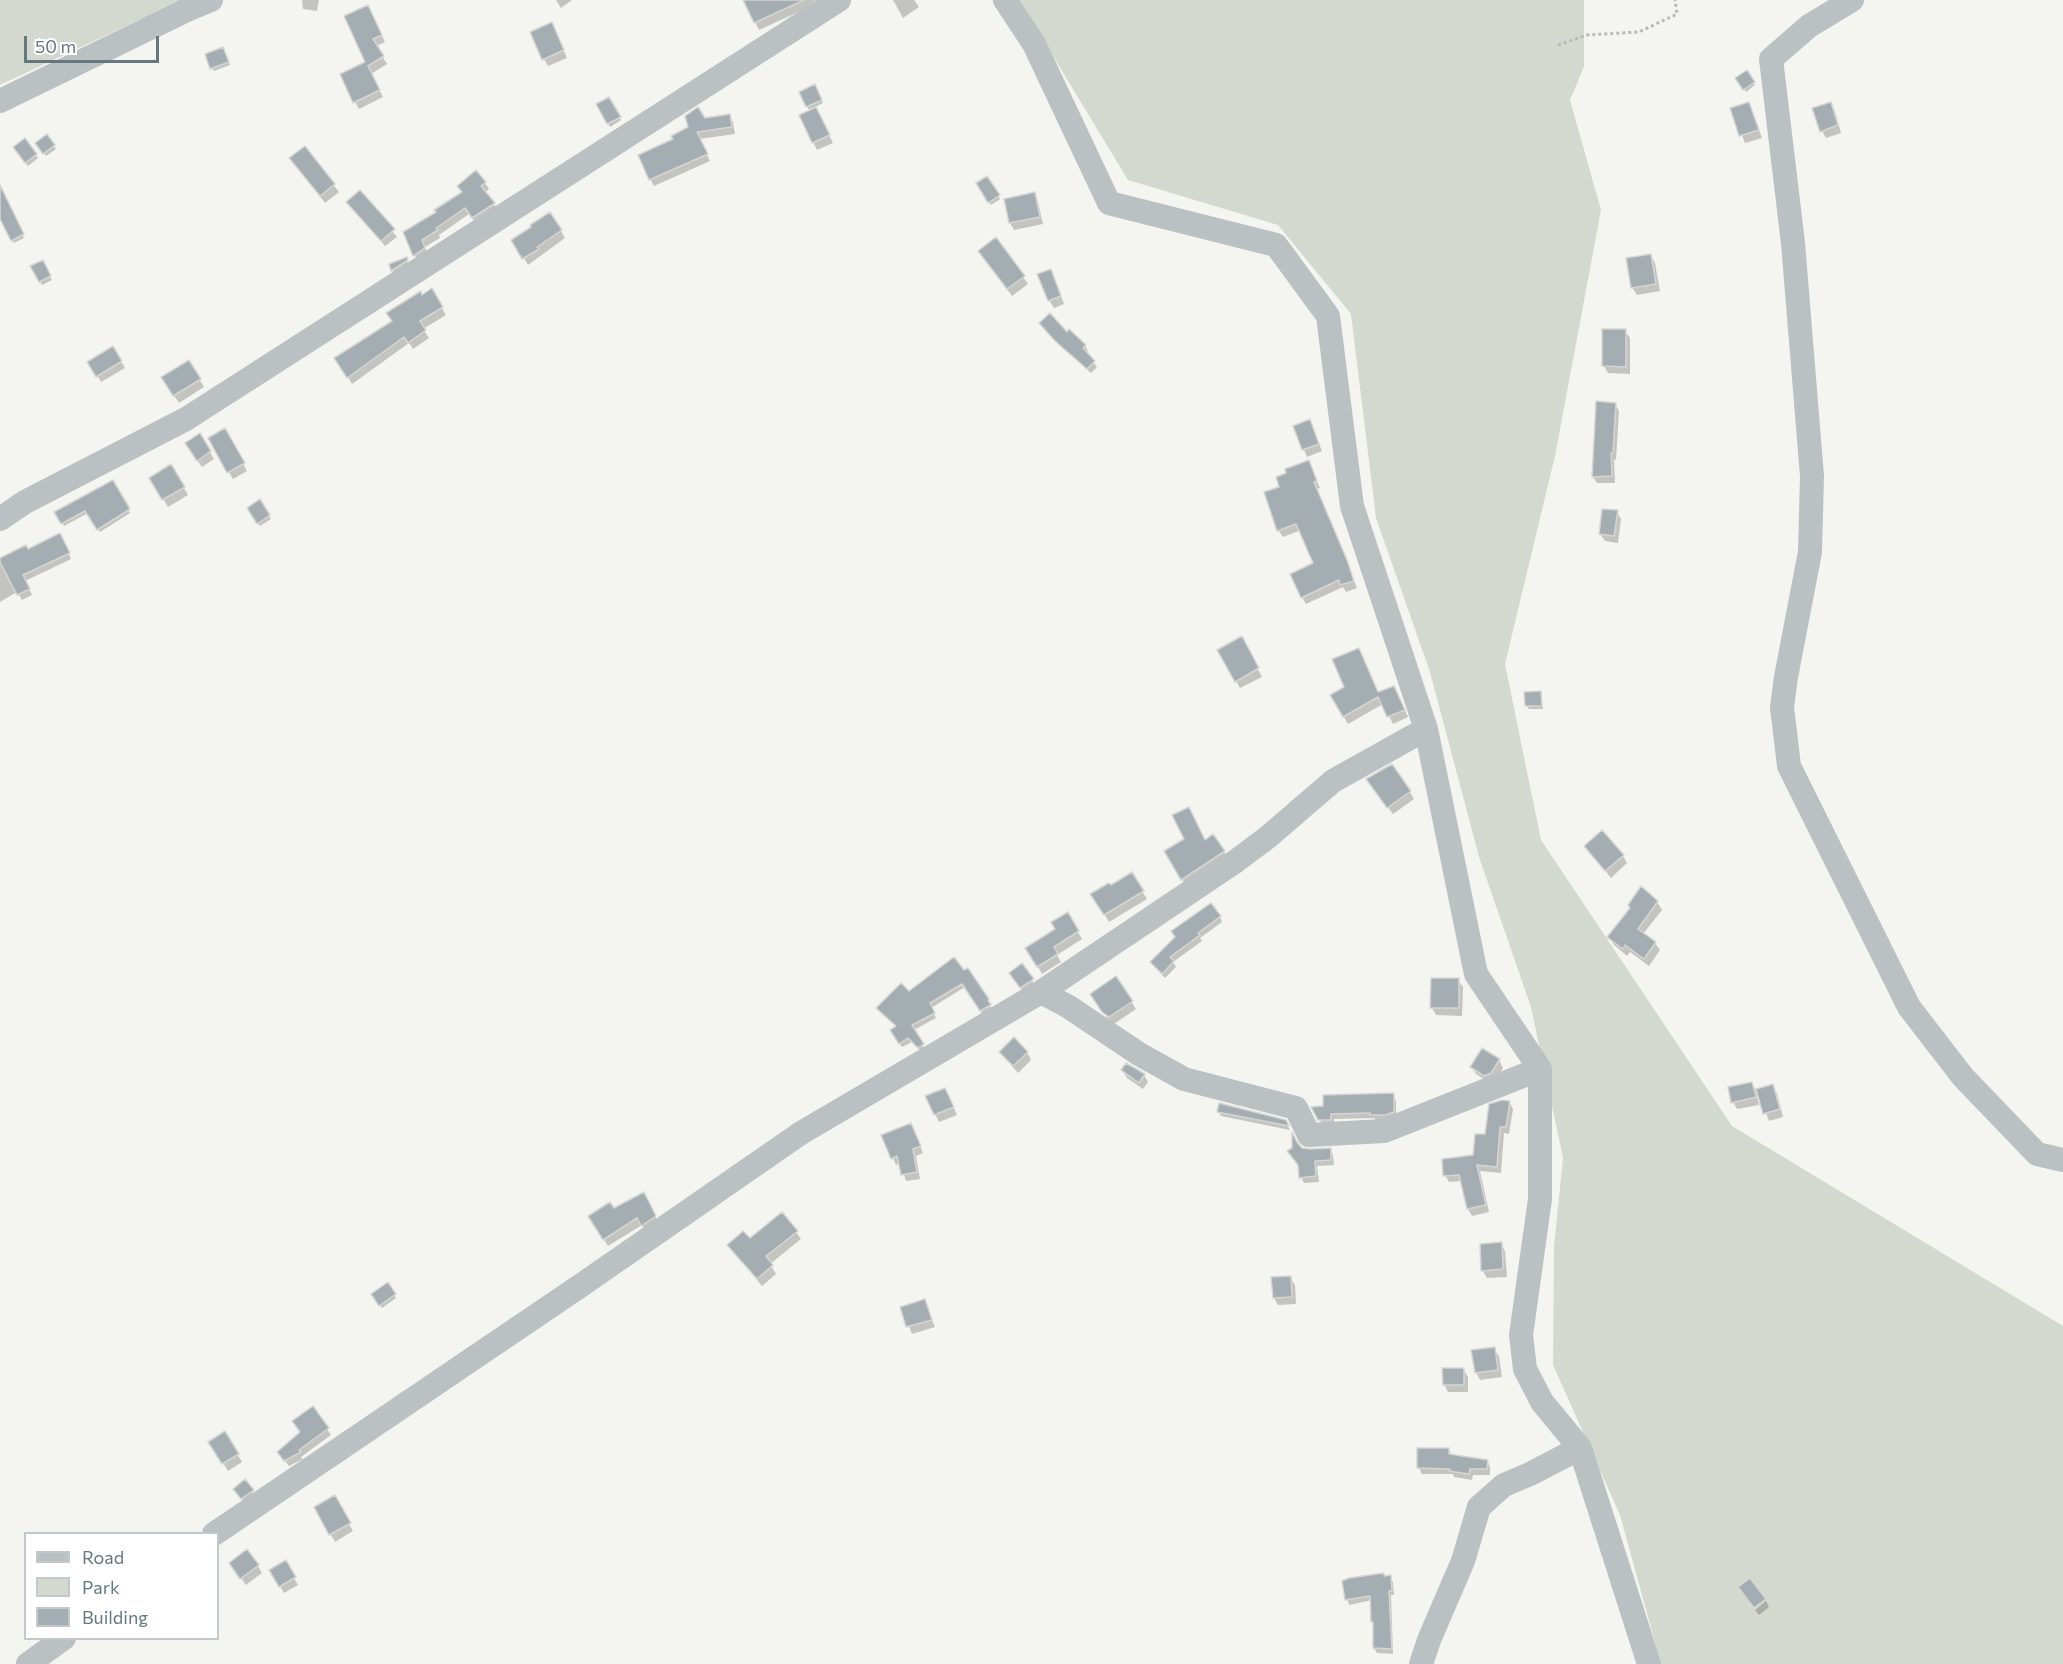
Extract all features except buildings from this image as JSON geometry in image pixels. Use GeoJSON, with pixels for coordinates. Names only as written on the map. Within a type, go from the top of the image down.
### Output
{"type":"FeatureCollection","features":[{"type":"Feature","properties":{"kind":"street"},"geometry":{"type":"LineString","coordinates":[[0,101],[212,0]]}},
{"type":"Feature","properties":{"kind":"street"},"geometry":{"type":"LineString","coordinates":[[0,519],[25,502],[186,419],[839,0]]}},
{"type":"Feature","properties":{"kind":"street"},"geometry":{"type":"LineString","coordinates":[[1005,0],[1035,44],[1109,203],[1276,245],[1328,316],[1352,506],[1426,729],[1476,974],[1540,1069],[1540,1199],[1521,1335],[1525,1369],[1542,1402],[1580,1448],[1649,1664]]}},
{"type":"Feature","properties":{"kind":"street"},"geometry":{"type":"LineString","coordinates":[[1852,0],[1809,26],[1771,59],[1793,243],[1812,476],[1810,552],[1782,706],[1789,766],[1908,1007],[1963,1077],[2037,1154],[2063,1161]]}},
{"type":"Feature","properties":{"kind":"street"},"geometry":{"type":"LineString","coordinates":[[215,1532],[580,1286],[801,1133],[1041,992],[1236,861],[1333,782],[1426,729]]}},
{"type":"Feature","properties":{"kind":"street"},"geometry":{"type":"LineString","coordinates":[[1041,992],[1184,1079],[1296,1108],[1309,1136],[1384,1131],[1540,1069]]}},
{"type":"Feature","properties":{"kind":"street"},"geometry":{"type":"LineString","coordinates":[[1421,1664],[1463,1561],[1479,1507],[1504,1485],[1580,1448]]}},
{"type":"Feature","properties":{"kind":"street"},"geometry":{"type":"LineString","coordinates":[[28,1664],[61,1640]]}},
{"type":"Feature","properties":{"kind":"path"},"geometry":{"type":"LineString","coordinates":[[1558,45],[1587,35],[1639,32],[1677,14],[1675,0]]}},
{"type":"Feature","properties":{"kind":"green space"},"geometry":{"type":"Polygon","coordinates":[[[0,0],[188,0],[139,20],[0,85],[0,0]]]}},
{"type":"Feature","properties":{"kind":"green space"},"geometry":{"type":"Polygon","coordinates":[[[1019,0],[1584,0],[1584,67],[1570,100],[1601,210],[1555,456],[1505,664],[1541,840],[1732,1126],[2063,1326],[2063,1664],[1661,1664],[1620,1515],[1553,1365],[1554,1247],[1563,1158],[1531,1007],[1479,857],[1430,672],[1376,518],[1351,314],[1278,225],[1128,180],[1019,0]]]}}]}
